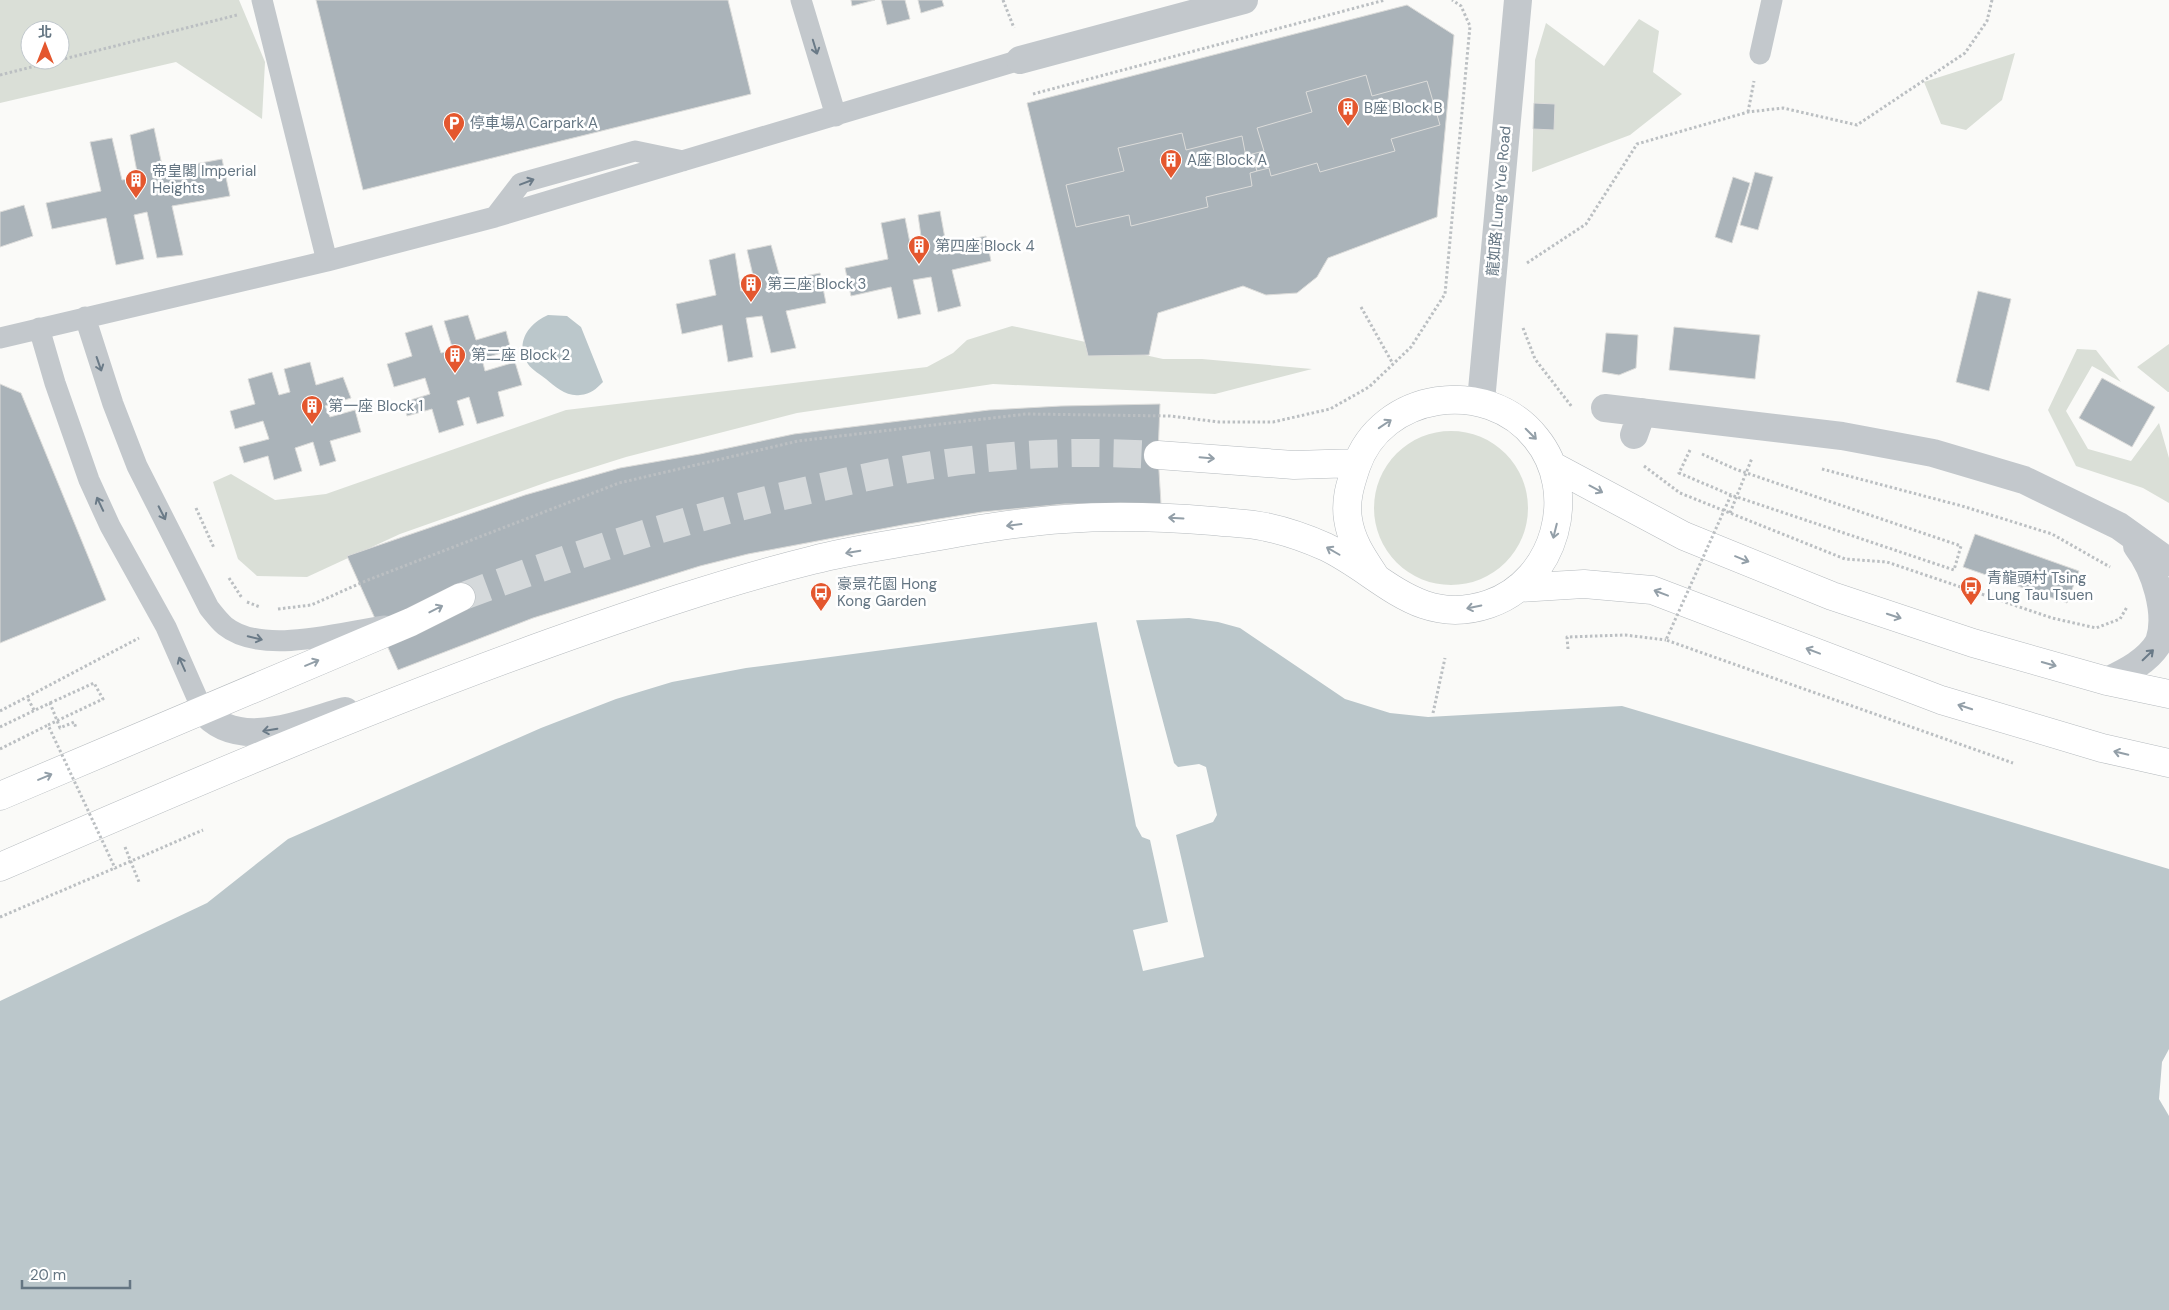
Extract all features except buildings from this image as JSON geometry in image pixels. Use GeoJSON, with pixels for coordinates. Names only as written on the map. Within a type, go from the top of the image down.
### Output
{"type":"FeatureCollection","features":[{"type":"Feature","properties":{"kind":"main road"},"geometry":{"type":"LineString","coordinates":[[0,867],[217,773],[435,684],[712,587],[818,558],[980,529],[1066,518],[1174,518],[1264,526],[1324,546],[1375,576],[1400,596],[1429,607],[1460,610],[1491,603],[1518,588],[1542,563],[1556,532],[1560,499],[1552,466],[1536,437],[1511,415],[1481,401],[1444,398],[1408,408],[1378,429],[1358,463],[1348,489],[1348,520],[1358,550],[1375,576]]}},
{"type":"Feature","properties":{"kind":"main road"},"geometry":{"type":"LineString","coordinates":[[1158,455],[1294,465],[1358,463]]}},
{"type":"Feature","properties":{"kind":"main road"},"geometry":{"type":"LineString","coordinates":[[1552,466],[1684,536],[1832,596],[1973,643],[2107,681],[2169,694]]}},
{"type":"Feature","properties":{"kind":"main road"},"geometry":{"type":"LineString","coordinates":[[1518,588],[1584,584],[1652,590],[1941,700],[2102,748],[2169,764]]}},
{"type":"Feature","properties":{"kind":"main road"},"geometry":{"type":"LineString","coordinates":[[0,796],[411,622],[461,597]]}},
{"type":"Feature","properties":{"kind":"street"},"geometry":{"type":"LineString","coordinates":[[1020,60],[1244,0]]}},
{"type":"Feature","properties":{"kind":"street","name":"龍如路 Lung Yue Road"},"geometry":{"type":"LineString","coordinates":[[1481,401],[1518,0]]}},
{"type":"Feature","properties":{"kind":"street"},"geometry":{"type":"LineString","coordinates":[[1605,408],[1637,436],[1842,436],[1933,453],[2024,480],[2119,526],[2169,562]]}},
{"type":"Feature","properties":{"kind":"street"},"geometry":{"type":"LineString","coordinates":[[2107,681],[2125,672],[2143,659],[2159,643],[2164,631],[2165,610],[2157,578],[2142,553],[2119,526]]}},
{"type":"Feature","properties":{"kind":"street"},"geometry":{"type":"LineString","coordinates":[[202,709],[211,720],[227,729],[246,732],[267,732],[435,684]]}},
{"type":"Feature","properties":{"kind":"lane"},"geometry":{"type":"LineString","coordinates":[[800,0],[836,116]]}},
{"type":"Feature","properties":{"kind":"lane"},"geometry":{"type":"LineString","coordinates":[[1760,54],[1772,0]]}},
{"type":"Feature","properties":{"kind":"lane"},"geometry":{"type":"LineString","coordinates":[[263,4],[327,261]]}},
{"type":"Feature","properties":{"kind":"lane"},"geometry":{"type":"LineString","coordinates":[[0,338],[327,261],[495,217],[1020,60]]}},
{"type":"Feature","properties":{"kind":"lane"},"geometry":{"type":"LineString","coordinates":[[85,317],[113,404],[137,466],[209,608],[225,626],[243,635],[268,641],[294,640],[411,622]]}},
{"type":"Feature","properties":{"kind":"lane"},"geometry":{"type":"LineString","coordinates":[[39,328],[55,383],[89,480],[110,526],[166,626],[202,709]]}},
{"type":"Feature","properties":{"kind":"path"},"geometry":{"type":"LineString","coordinates":[[1004,0],[1016,33]]}},
{"type":"Feature","properties":{"kind":"path"},"geometry":{"type":"LineString","coordinates":[[1032,94],[1384,0]]}},
{"type":"Feature","properties":{"kind":"path"},"geometry":{"type":"LineString","coordinates":[[276,609],[311,605],[368,580],[619,483],[798,441],[1026,414],[1170,416],[1219,422],[1273,422],[1330,409],[1368,387],[1411,347],[1445,294],[1470,26],[1461,6],[1452,0]]}},
{"type":"Feature","properties":{"kind":"path"},"geometry":{"type":"LineString","coordinates":[[1523,260],[1523,266],[1586,224],[1637,144],[1748,112],[1783,108],[1857,125],[1965,53],[1988,20],[1992,0]]}},
{"type":"Feature","properties":{"kind":"path"},"geometry":{"type":"LineString","coordinates":[[70,57],[263,4]]}},
{"type":"Feature","properties":{"kind":"path"},"geometry":{"type":"LineString","coordinates":[[0,75],[20,70]]}},
{"type":"Feature","properties":{"kind":"path"},"geometry":{"type":"LineString","coordinates":[[1748,112],[1755,78]]}},
{"type":"Feature","properties":{"kind":"path"},"geometry":{"type":"LineString","coordinates":[[1361,307],[1393,364]]}},
{"type":"Feature","properties":{"kind":"path"},"geometry":{"type":"LineString","coordinates":[[1522,322],[1523,331],[1535,359],[1579,414]]}},
{"type":"Feature","properties":{"kind":"path"},"geometry":{"type":"LineString","coordinates":[[1637,436],[1680,493],[1846,559],[1887,562],[2052,618],[2096,628],[2120,619],[2129,603]]}},
{"type":"Feature","properties":{"kind":"path"},"geometry":{"type":"LineString","coordinates":[[1690,449],[1746,473],[1961,546],[1954,570],[1731,495],[1679,473],[1690,449]]}},
{"type":"Feature","properties":{"kind":"path"},"geometry":{"type":"LineString","coordinates":[[1730,513],[1753,454]]}},
{"type":"Feature","properties":{"kind":"path"},"geometry":{"type":"LineString","coordinates":[[1817,468],[1962,506],[2052,534],[2108,565],[2113,571]]}},
{"type":"Feature","properties":{"kind":"path"},"geometry":{"type":"LineString","coordinates":[[1666,640],[1731,495]]}},
{"type":"Feature","properties":{"kind":"path"},"geometry":{"type":"LineString","coordinates":[[196,508],[217,553]]}},
{"type":"Feature","properties":{"kind":"path"},"geometry":{"type":"LineString","coordinates":[[225,571],[244,601],[268,610]]}},
{"type":"Feature","properties":{"kind":"path"},"geometry":{"type":"LineString","coordinates":[[1568,649],[1567,637],[1625,635],[1666,640],[2014,763]]}},
{"type":"Feature","properties":{"kind":"path"},"geometry":{"type":"LineString","coordinates":[[0,711],[140,638]]}},
{"type":"Feature","properties":{"kind":"path"},"geometry":{"type":"LineString","coordinates":[[1433,713],[1445,658]]}},
{"type":"Feature","properties":{"kind":"path"},"geometry":{"type":"LineString","coordinates":[[0,727],[94,683],[103,699],[0,749]]}},
{"type":"Feature","properties":{"kind":"path"},"geometry":{"type":"LineString","coordinates":[[27,697],[34,710]]}},
{"type":"Feature","properties":{"kind":"path"},"geometry":{"type":"LineString","coordinates":[[50,703],[60,728],[74,722],[76,728]]}},
{"type":"Feature","properties":{"kind":"path"},"geometry":{"type":"LineString","coordinates":[[48,725],[115,868]]}},
{"type":"Feature","properties":{"kind":"path"},"geometry":{"type":"LineString","coordinates":[[0,917],[203,830]]}},
{"type":"Feature","properties":{"kind":"path"},"geometry":{"type":"LineString","coordinates":[[124,843],[139,882]]}},
{"type":"Feature","properties":{"kind":"shaded area"},"geometry":{"type":"Polygon","coordinates":[[[0,0],[239,0],[265,62],[262,119],[176,62],[0,103],[0,0]]]}},
{"type":"Feature","properties":{"kind":"shaded area"},"geometry":{"type":"Polygon","coordinates":[[[1639,19],[1659,31],[1653,72],[1682,94],[1630,135],[1532,172],[1535,60],[1546,23],[1604,66],[1639,19]]]}},
{"type":"Feature","properties":{"kind":"shaded area"},"geometry":{"type":"Polygon","coordinates":[[[2015,53],[2002,100],[1966,130],[1941,124],[1924,82],[2015,53]]]}},
{"type":"Feature","properties":{"kind":"shaded area"},"geometry":{"type":"Polygon","coordinates":[[[548,315],[567,316],[581,327],[603,382],[593,391],[580,395],[566,393],[553,385],[528,364],[524,356],[523,341],[530,328],[548,315]]]}},
{"type":"Feature","properties":{"kind":"shaded area"},"geometry":{"type":"Polygon","coordinates":[[[1012,326],[1163,359],[1202,359],[1312,369],[1215,394],[993,384],[797,413],[626,457],[553,480],[400,534],[307,577],[257,576],[238,559],[213,482],[231,474],[275,500],[326,494],[566,410],[927,367],[953,353],[967,340],[1012,326]]]}},
{"type":"Feature","properties":{"kind":"shaded area"},"geometry":{"type":"Polygon","coordinates":[[[2169,344],[2169,392],[2168,392],[2137,367],[2169,344]]]}},
{"type":"Feature","properties":{"kind":"shaded area"},"geometry":{"type":"Polygon","coordinates":[[[2077,349],[2096,350],[2121,382],[2092,366],[2066,411],[2088,449],[2131,461],[2159,423],[2169,458],[2169,503],[2143,488],[2076,466],[2048,410],[2077,349]]]}},
{"type":"Feature","properties":{"kind":"shaded area"},"geometry":{"type":"Polygon","coordinates":[[[1451,431],[1481,436],[1506,453],[1523,478],[1528,508],[1523,538],[1506,563],[1481,580],[1451,585],[1421,580],[1396,563],[1379,538],[1374,508],[1379,478],[1396,453],[1421,436],[1451,431]]]}},
{"type":"Feature","properties":{"kind":"shaded area"},"geometry":{"type":"Polygon","coordinates":[[[1189,618],[1218,622],[1240,628],[1345,699],[1390,713],[1428,717],[1622,706],[2169,869],[2169,1049],[2162,1062],[2159,1099],[2169,1116],[2169,1310],[0,1310],[0,1001],[207,903],[288,839],[541,728],[616,699],[672,682],[746,668],[1097,622],[1189,618]]]}},
{"type":"Feature","properties":{"kind":"pier"},"geometry":{"type":"Polygon","coordinates":[[[1135,616],[1174,763],[1178,767],[1199,764],[1206,767],[1217,815],[1213,822],[1176,835],[1204,957],[1143,971],[1133,930],[1168,922],[1150,840],[1142,837],[1136,826],[1096,619],[1135,616]]]}},
{"type":"Feature","properties":{"kind":"tunnel"},"geometry":{"type":"LineString","coordinates":[[461,597],[549,565],[638,536],[727,510],[863,478],[954,462],[1020,455],[1079,453],[1158,455]]}},
{"type":"Feature","properties":{"kind":"place","name":"B座 Block B"},"geometry":{"type":"Point","coordinates":[1348,127]}},
{"type":"Feature","properties":{"kind":"place","name":"停車場A Carpark A"},"geometry":{"type":"Point","coordinates":[454,142]}},
{"type":"Feature","properties":{"kind":"place","name":"A座 Block A"},"geometry":{"type":"Point","coordinates":[1171,179]}},
{"type":"Feature","properties":{"kind":"place","name":"帝皇閣 Imperial Heights"},"geometry":{"type":"Point","coordinates":[136,199]}},
{"type":"Feature","properties":{"kind":"place","name":"第四座 Block 4"},"geometry":{"type":"Point","coordinates":[919,265]}},
{"type":"Feature","properties":{"kind":"place","name":"第三座 Block 3"},"geometry":{"type":"Point","coordinates":[751,303]}},
{"type":"Feature","properties":{"kind":"place","name":"第二座 Block 2"},"geometry":{"type":"Point","coordinates":[455,374]}},
{"type":"Feature","properties":{"kind":"place","name":"第一座 Block 1"},"geometry":{"type":"Point","coordinates":[312,425]}},
{"type":"Feature","properties":{"kind":"place","name":"青龍頭村 Tsing Lung Tau Tsuen"},"geometry":{"type":"Point","coordinates":[1971,606]}},
{"type":"Feature","properties":{"kind":"place","name":"豪景花園 Hong Kong Garden"},"geometry":{"type":"Point","coordinates":[821,612]}}]}
